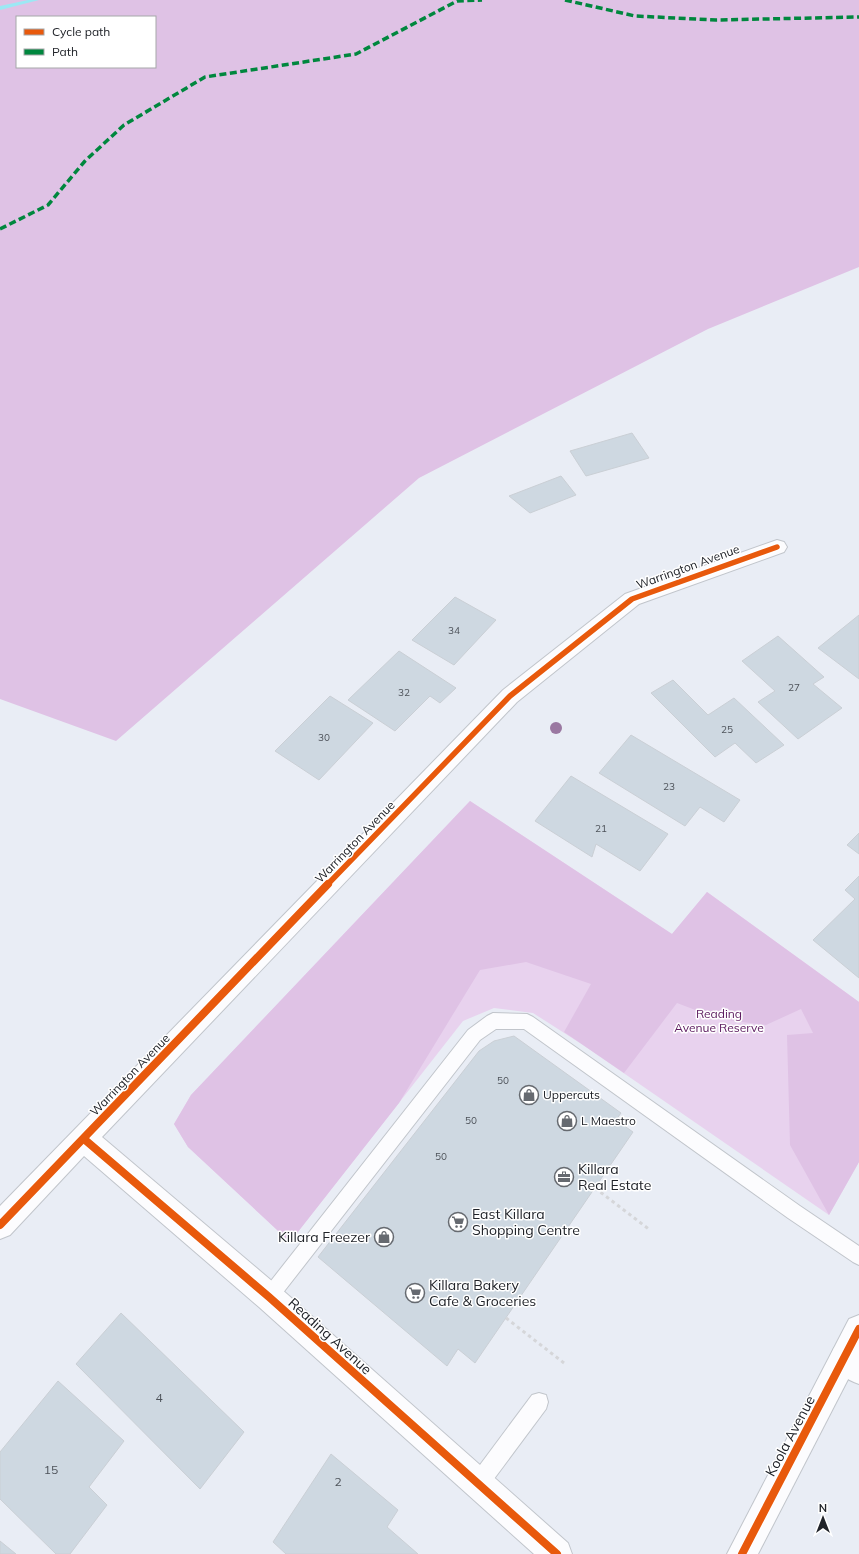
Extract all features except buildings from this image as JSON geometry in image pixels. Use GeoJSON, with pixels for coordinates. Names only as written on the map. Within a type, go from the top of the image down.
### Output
{"type":"FeatureCollection","features":[{"type":"Feature","properties":{"kind":"street","name":"Warrington Avenue"},"geometry":{"type":"LineString","coordinates":[[0,1225],[510,696],[632,599],[777,547]]}},
{"type":"Feature","properties":{"kind":"street","name":"Reading Avenue"},"geometry":{"type":"LineString","coordinates":[[84,1139],[269,1297],[557,1554]]}},
{"type":"Feature","properties":{"kind":"street","name":"Koola Avenue"},"geometry":{"type":"LineString","coordinates":[[742,1554],[852,1364],[859,1329]]}},
{"type":"Feature","properties":{"kind":"lane"},"geometry":{"type":"LineString","coordinates":[[269,1297],[474,1035],[493,1021],[527,1022],[794,1212],[859,1256]]}},
{"type":"Feature","properties":{"kind":"lane"},"geometry":{"type":"LineString","coordinates":[[478,1484],[538,1402]]}},
{"type":"Feature","properties":{"kind":"path"},"geometry":{"type":"LineString","coordinates":[[595,1188],[650,1230]]}},
{"type":"Feature","properties":{"kind":"path"},"geometry":{"type":"LineString","coordinates":[[506,1318],[564,1363]]}},
{"type":"Feature","properties":{"kind":"green space","name":"Reading Avenue Reserve"},"geometry":{"type":"Polygon","coordinates":[[[470,801],[672,934],[707,892],[859,1002],[859,1162],[829,1215],[583,1045],[533,1013],[494,1008],[463,1021],[290,1242],[188,1147],[174,1124],[191,1095],[470,801]]]}},
{"type":"Feature","properties":{"kind":"shaded area"},"geometry":{"type":"Polygon","coordinates":[[[0,0],[859,0],[859,267],[708,329],[419,478],[116,741],[0,699],[0,0]]]}},
{"type":"Feature","properties":{"kind":"shaded area","name":"Reading Avenue Reserve"},"geometry":{"type":"Polygon","coordinates":[[[470,801],[672,934],[707,892],[859,1002],[859,1162],[829,1215],[790,1145],[787,1035],[813,1033],[801,1009],[766,1025],[719,1019],[677,1003],[624,1073],[564,1032],[591,984],[526,962],[480,970],[399,1103],[290,1242],[188,1147],[174,1124],[191,1095],[470,801]]]}},
{"type":"Feature","properties":{"kind":"waterway"},"geometry":{"type":"LineString","coordinates":[[0,8],[36,0]]}},
{"type":"Feature","properties":{"kind":"marked path"},"geometry":{"type":"LineString","coordinates":[[0,229],[48,205],[85,161],[124,125],[205,77],[356,54],[457,1],[482,0]]}},
{"type":"Feature","properties":{"kind":"marked path"},"geometry":{"type":"LineString","coordinates":[[565,0],[635,16],[716,20],[859,17]]}},
{"type":"Feature","properties":{"kind":"cycle path"},"geometry":{"type":"LineString","coordinates":[[0,1225],[510,696],[632,599],[777,547]]}},
{"type":"Feature","properties":{"kind":"cycle path"},"geometry":{"type":"LineString","coordinates":[[84,1139],[269,1297],[557,1554]]}},
{"type":"Feature","properties":{"kind":"cycle path"},"geometry":{"type":"LineString","coordinates":[[742,1554],[859,1329]]}},
{"type":"Feature","properties":{"kind":"place","name":"Uppercuts"},"geometry":{"type":"Point","coordinates":[529,1095]}},
{"type":"Feature","properties":{"kind":"place","name":"L Maestro"},"geometry":{"type":"Point","coordinates":[567,1121]}},
{"type":"Feature","properties":{"kind":"place","name":"Killara Real Estate"},"geometry":{"type":"Point","coordinates":[564,1177]}},
{"type":"Feature","properties":{"kind":"place","name":"East Killara Shopping Centre"},"geometry":{"type":"Point","coordinates":[458,1222]}},
{"type":"Feature","properties":{"kind":"place","name":"Killara Freezer"},"geometry":{"type":"Point","coordinates":[384,1237]}},
{"type":"Feature","properties":{"kind":"place","name":"Killara Bakery Cafe & Groceries"},"geometry":{"type":"Point","coordinates":[415,1293]}}]}
